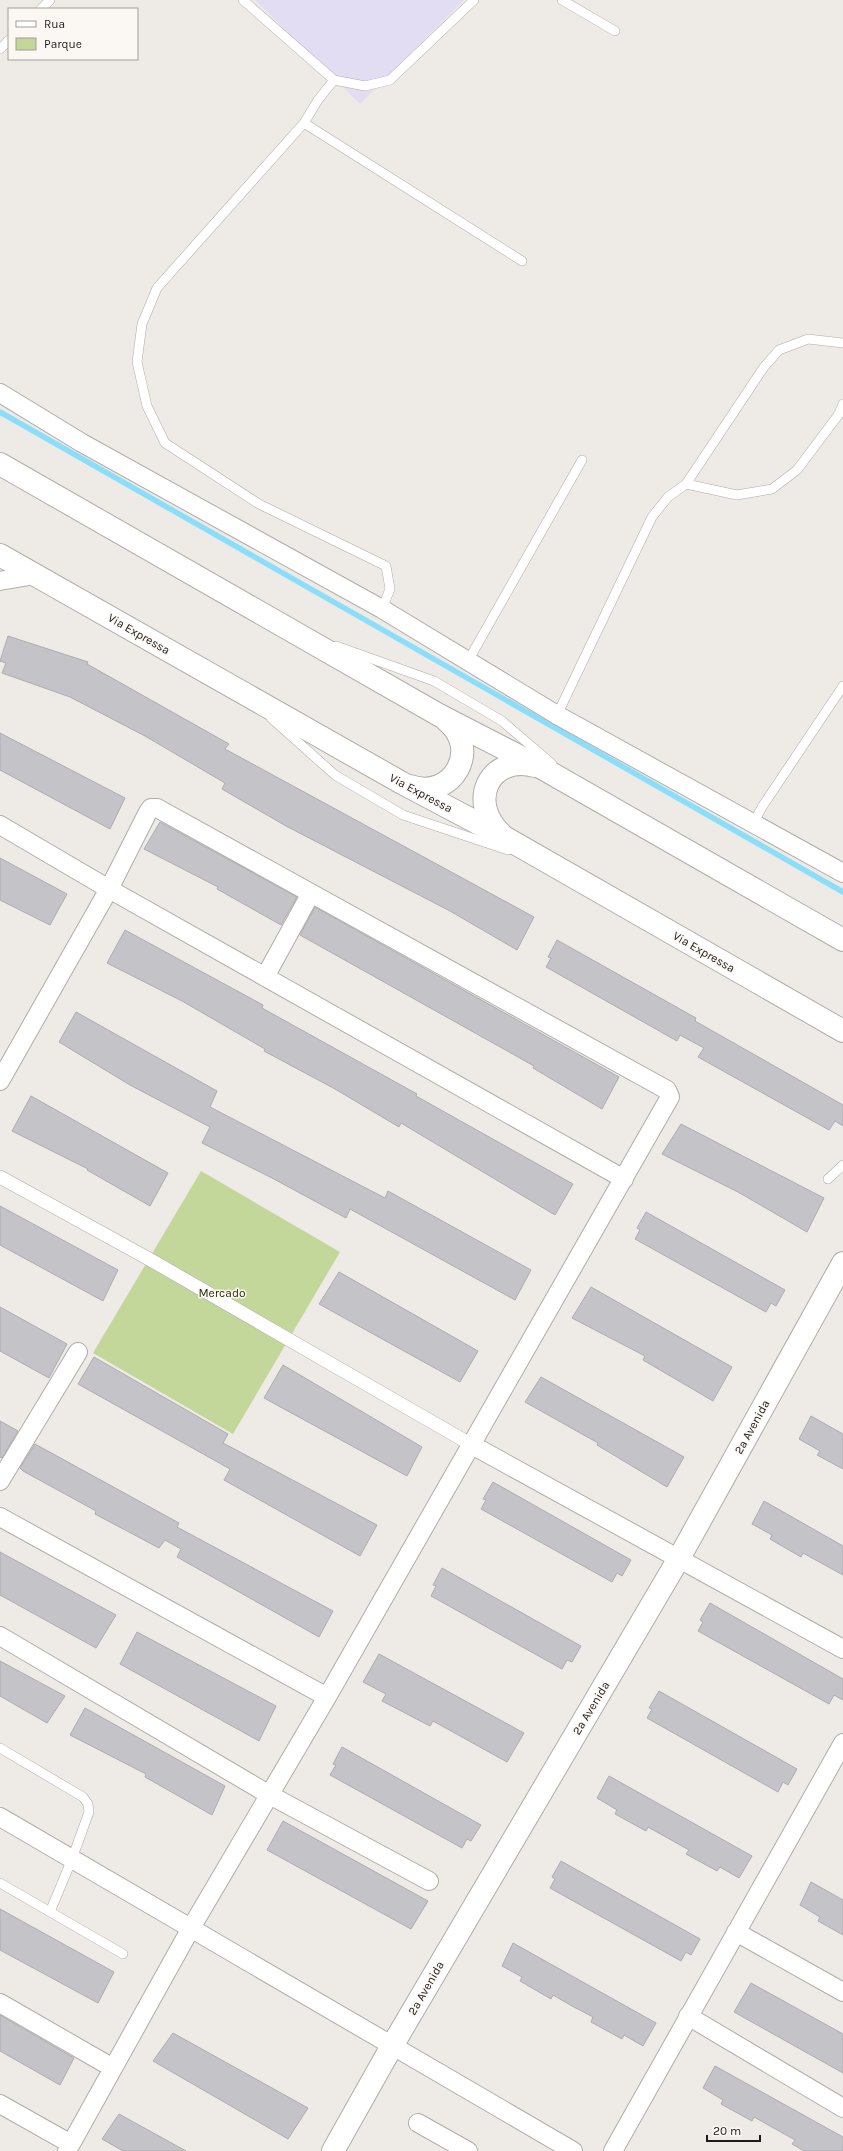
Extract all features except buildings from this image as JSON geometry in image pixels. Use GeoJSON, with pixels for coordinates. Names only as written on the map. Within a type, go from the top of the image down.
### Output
{"type":"FeatureCollection","features":[{"type":"Feature","properties":{"kind":"main road"},"geometry":{"type":"LineString","coordinates":[[0,464],[439,715],[542,768],[843,940]]}},
{"type":"Feature","properties":{"kind":"main road","name":"Via Expressa"},"geometry":{"type":"LineString","coordinates":[[0,555],[402,783],[504,837],[843,1031]]}},
{"type":"Feature","properties":{"kind":"main road"},"geometry":{"type":"LineString","coordinates":[[402,783],[420,789],[438,787],[453,777],[460,767],[463,755],[460,737],[454,727],[439,715]]}},
{"type":"Feature","properties":{"kind":"main road"},"geometry":{"type":"LineString","coordinates":[[504,837],[490,823],[484,811],[483,799],[490,781],[498,771],[510,766],[523,764],[542,768]]}},
{"type":"Feature","properties":{"kind":"main road","name":"2ª Avenida"},"geometry":{"type":"LineString","coordinates":[[333,2151],[392,2046],[678,1560],[843,1263]]}},
{"type":"Feature","properties":{"kind":"street"},"geometry":{"type":"LineString","coordinates":[[0,393],[82,443],[382,609],[557,715],[843,873]]}},
{"type":"Feature","properties":{"kind":"street"},"geometry":{"type":"LineString","coordinates":[[0,582],[35,575]]}},
{"type":"Feature","properties":{"kind":"street"},"geometry":{"type":"LineString","coordinates":[[0,1081],[109,889],[148,812],[151,808],[157,808],[667,1090],[670,1097],[327,1697],[268,1794],[191,1928],[69,2148],[0,2104]]}},
{"type":"Feature","properties":{"kind":"street"},"geometry":{"type":"LineString","coordinates":[[0,825],[109,889],[624,1179]]}},
{"type":"Feature","properties":{"kind":"street"},"geometry":{"type":"LineString","coordinates":[[265,977],[311,893]]}},
{"type":"Feature","properties":{"kind":"street"},"geometry":{"type":"LineString","coordinates":[[0,1177],[155,1263],[472,1445],[678,1560],[843,1649]]}},
{"type":"Feature","properties":{"kind":"street"},"geometry":{"type":"LineString","coordinates":[[0,1481],[78,1352]]}},
{"type":"Feature","properties":{"kind":"street"},"geometry":{"type":"LineString","coordinates":[[0,1517],[327,1697]]}},
{"type":"Feature","properties":{"kind":"street"},"geometry":{"type":"LineString","coordinates":[[0,1636],[268,1794],[429,1881]]}},
{"type":"Feature","properties":{"kind":"street"},"geometry":{"type":"LineString","coordinates":[[613,2151],[843,1743]]}},
{"type":"Feature","properties":{"kind":"street"},"geometry":{"type":"LineString","coordinates":[[0,1817],[573,2151]]}},
{"type":"Feature","properties":{"kind":"street"},"geometry":{"type":"LineString","coordinates":[[736,1932],[843,1992]]}},
{"type":"Feature","properties":{"kind":"street"},"geometry":{"type":"LineString","coordinates":[[0,2003],[113,2068]]}},
{"type":"Feature","properties":{"kind":"street"},"geometry":{"type":"LineString","coordinates":[[688,2016],[843,2108]]}},
{"type":"Feature","properties":{"kind":"street"},"geometry":{"type":"LineString","coordinates":[[418,2123],[468,2151]]}},
{"type":"Feature","properties":{"kind":"lane"},"geometry":{"type":"LineString","coordinates":[[42,8],[50,0]]}},
{"type":"Feature","properties":{"kind":"lane"},"geometry":{"type":"LineString","coordinates":[[243,0],[334,80],[365,86],[390,80],[474,0]]}},
{"type":"Feature","properties":{"kind":"lane"},"geometry":{"type":"LineString","coordinates":[[562,0],[616,31]]}},
{"type":"Feature","properties":{"kind":"lane"},"geometry":{"type":"LineString","coordinates":[[0,49],[8,41]]}},
{"type":"Feature","properties":{"kind":"lane"},"geometry":{"type":"LineString","coordinates":[[334,80],[318,100],[304,123],[157,288],[142,324],[137,362],[147,406],[166,443],[259,504],[386,566],[390,589],[382,609]]}},
{"type":"Feature","properties":{"kind":"lane"},"geometry":{"type":"LineString","coordinates":[[304,123],[522,261]]}},
{"type":"Feature","properties":{"kind":"lane"},"geometry":{"type":"LineString","coordinates":[[557,715],[572,687],[652,517],[668,496],[686,484],[764,367],[779,350],[808,339],[843,343]]}},
{"type":"Feature","properties":{"kind":"lane"},"geometry":{"type":"LineString","coordinates":[[686,484],[737,495],[772,489],[797,470],[839,414],[843,404]]}},
{"type":"Feature","properties":{"kind":"lane"},"geometry":{"type":"LineString","coordinates":[[468,661],[582,460]]}},
{"type":"Feature","properties":{"kind":"lane"},"geometry":{"type":"LineString","coordinates":[[288,628],[434,681],[502,721],[590,796]]}},
{"type":"Feature","properties":{"kind":"lane"},"geometry":{"type":"LineString","coordinates":[[753,824],[762,807],[843,686]]}},
{"type":"Feature","properties":{"kind":"lane"},"geometry":{"type":"LineString","coordinates":[[243,693],[335,775],[403,815],[549,863]]}},
{"type":"Feature","properties":{"kind":"lane"},"geometry":{"type":"LineString","coordinates":[[828,1179],[843,1165]]}},
{"type":"Feature","properties":{"kind":"lane"},"geometry":{"type":"LineString","coordinates":[[0,1748],[83,1796],[88,1804],[89,1812],[72,1859],[50,1912]]}},
{"type":"Feature","properties":{"kind":"lane"},"geometry":{"type":"LineString","coordinates":[[0,1883],[123,1954]]}},
{"type":"Feature","properties":{"kind":"shaded area"},"geometry":{"type":"Polygon","coordinates":[[[255,0],[464,0],[360,104],[255,0]]]}},
{"type":"Feature","properties":{"kind":"green space","name":"Mercado"},"geometry":{"type":"Polygon","coordinates":[[[201,1171],[340,1252],[233,1434],[93,1353],[201,1171]]]}},
{"type":"Feature","properties":{"kind":"waterway"},"geometry":{"type":"LineString","coordinates":[[0,412],[843,892]]}}]}
